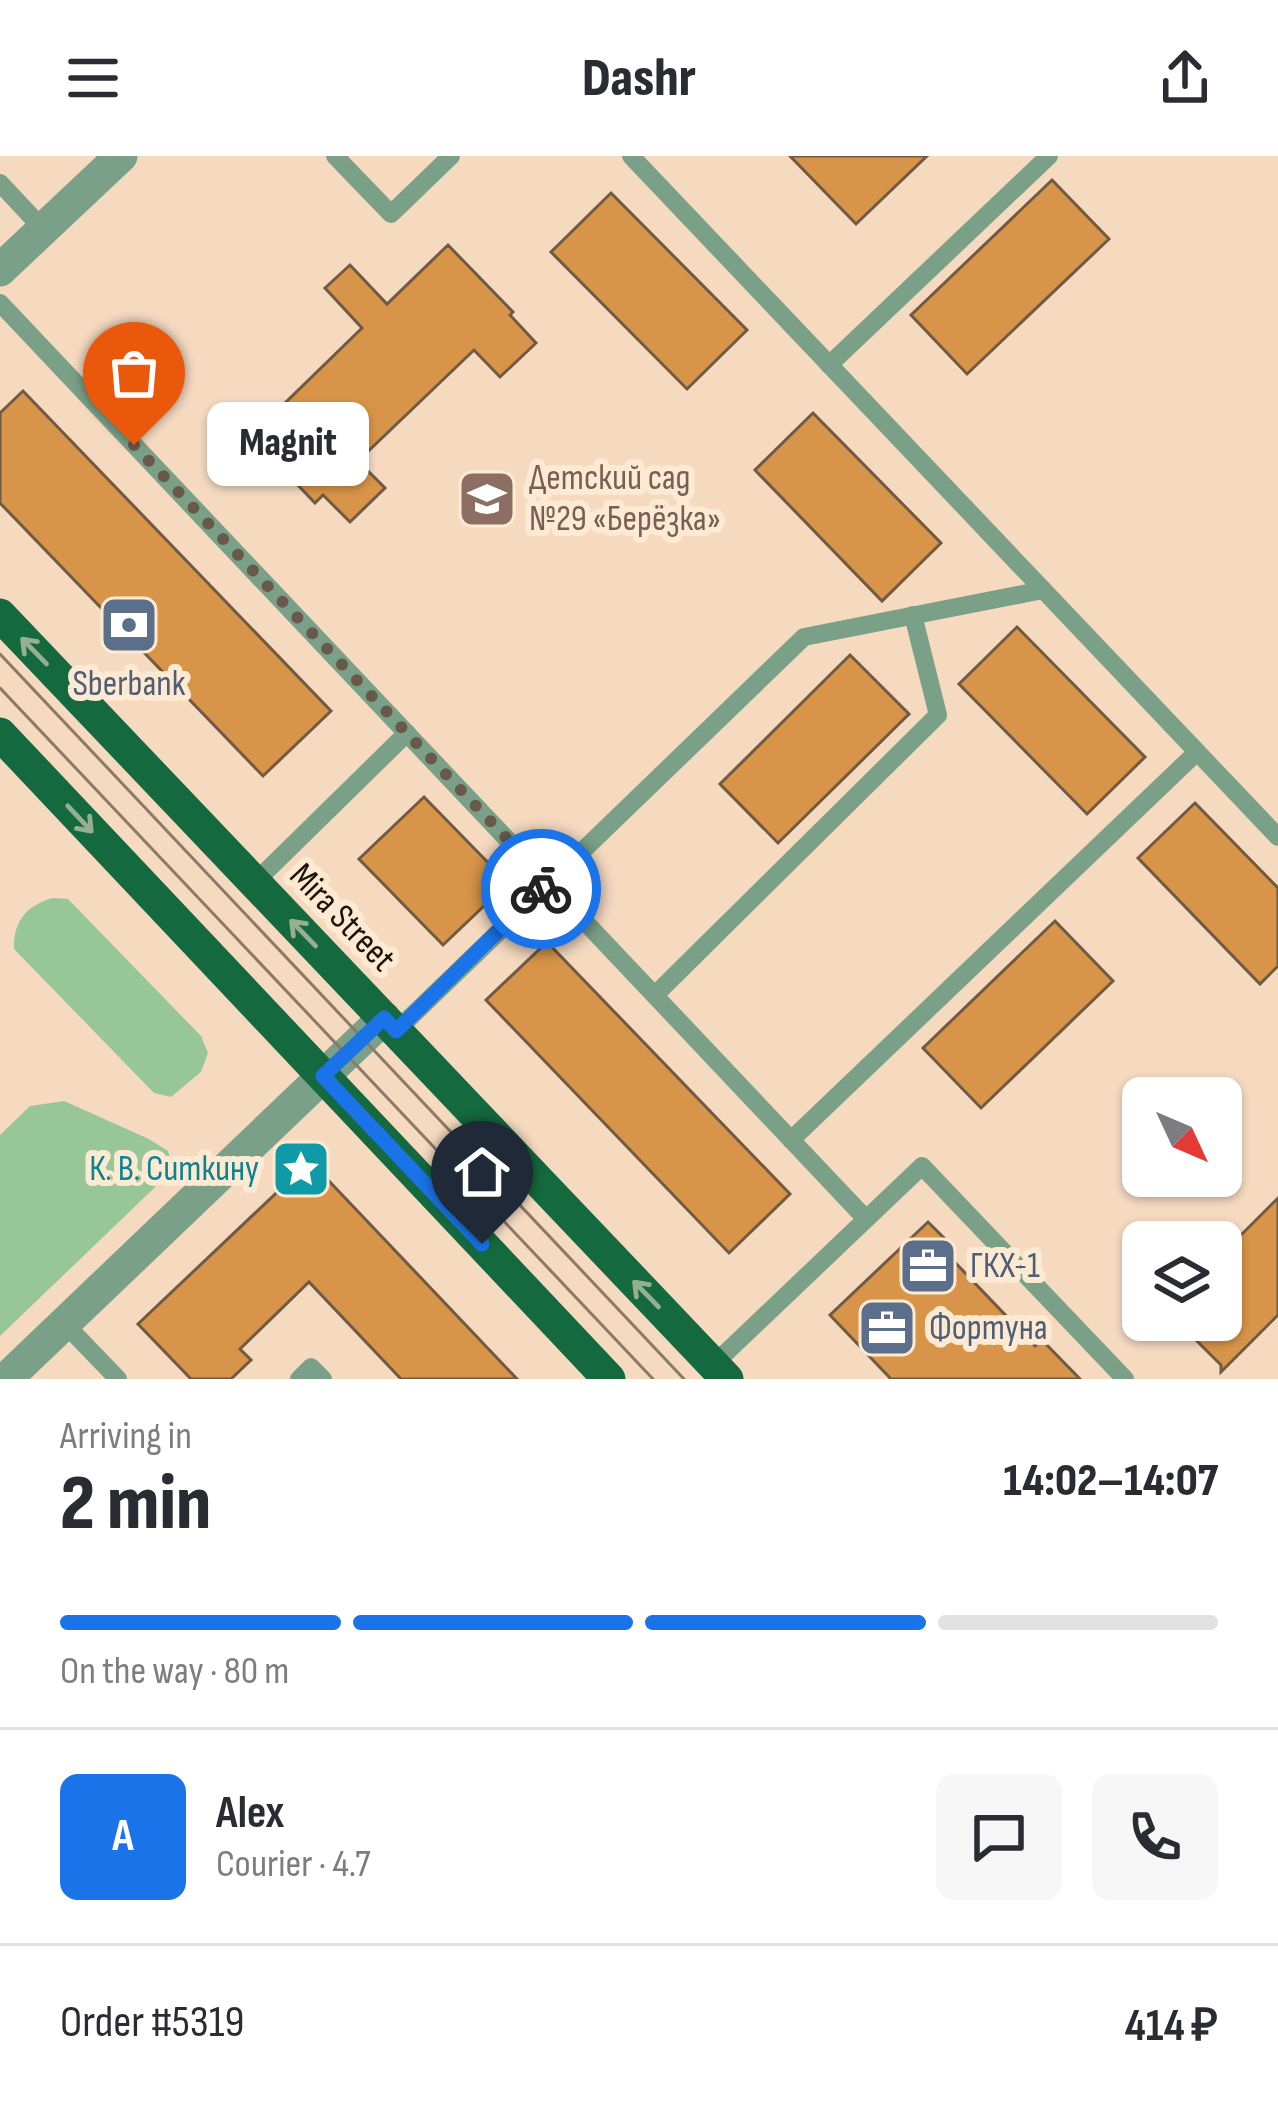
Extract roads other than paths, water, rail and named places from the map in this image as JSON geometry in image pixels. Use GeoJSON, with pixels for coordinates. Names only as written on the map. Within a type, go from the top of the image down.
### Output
{"type":"FeatureCollection","features":[{"type":"Feature","properties":{"kind":"main road","name":"Mira Street"},"geometry":{"type":"LineString","coordinates":[[0,615],[720,1372]]}},
{"type":"Feature","properties":{"kind":"main road"},"geometry":{"type":"LineString","coordinates":[[0,734],[609,1379]]}},
{"type":"Feature","properties":{"kind":"street"},"geometry":{"type":"LineString","coordinates":[[0,270],[121,156]]}},
{"type":"Feature","properties":{"kind":"street"},"geometry":{"type":"LineString","coordinates":[[6,1379],[323,1076],[390,1024]]}},
{"type":"Feature","properties":{"kind":"lane"},"geometry":{"type":"LineString","coordinates":[[335,156],[391,214],[451,156]]}},
{"type":"Feature","properties":{"kind":"lane"},"geometry":{"type":"LineString","coordinates":[[631,156],[1278,837]]}},
{"type":"Feature","properties":{"kind":"lane"},"geometry":{"type":"LineString","coordinates":[[829,365],[1049,156]]}},
{"type":"Feature","properties":{"kind":"lane"},"geometry":{"type":"LineString","coordinates":[[0,183],[44,229]]}},
{"type":"Feature","properties":{"kind":"lane"},"geometry":{"type":"LineString","coordinates":[[0,303],[866,1219]]}},
{"type":"Feature","properties":{"kind":"lane"},"geometry":{"type":"LineString","coordinates":[[390,1024],[548,882],[804,637],[1043,590]]}},
{"type":"Feature","properties":{"kind":"lane"},"geometry":{"type":"LineString","coordinates":[[655,995],[938,715],[913,615]]}},
{"type":"Feature","properties":{"kind":"lane"},"geometry":{"type":"LineString","coordinates":[[255,883],[407,733]]}},
{"type":"Feature","properties":{"kind":"lane"},"geometry":{"type":"LineString","coordinates":[[791,1140],[1197,752]]}},
{"type":"Feature","properties":{"kind":"lane"},"geometry":{"type":"LineString","coordinates":[[720,1372],[922,1166],[1125,1379]]}},
{"type":"Feature","properties":{"kind":"lane"},"geometry":{"type":"LineString","coordinates":[[64,1323],[118,1379]]}},
{"type":"Feature","properties":{"kind":"lane"},"geometry":{"type":"LineString","coordinates":[[299,1379],[311,1367],[323,1379]]}},
{"type":"Feature","properties":{"kind":"tram line"},"geometry":{"type":"LineString","coordinates":[[0,654],[684,1379]]}},
{"type":"Feature","properties":{"kind":"tram line"},"geometry":{"type":"LineString","coordinates":[[0,688],[653,1379]]}},
{"type":"Feature","properties":{"kind":"place","name":"Magnit"},"geometry":{"type":"Point","coordinates":[134,445]}},
{"type":"Feature","properties":{"kind":"place","name":"Детский сад №29 «Берёзка»"},"geometry":{"type":"Point","coordinates":[487,499]}},
{"type":"Feature","properties":{"kind":"place","name":"Sberbank"},"geometry":{"type":"Point","coordinates":[129,625]}},
{"type":"Feature","properties":{"kind":"place","name":"К. В. Ситкину"},"geometry":{"type":"Point","coordinates":[301,1169]}},
{"type":"Feature","properties":{"kind":"place","name":"ГКХ-1"},"geometry":{"type":"Point","coordinates":[928,1266]}},
{"type":"Feature","properties":{"kind":"place","name":"Фортуна"},"geometry":{"type":"Point","coordinates":[887,1328]}}]}
